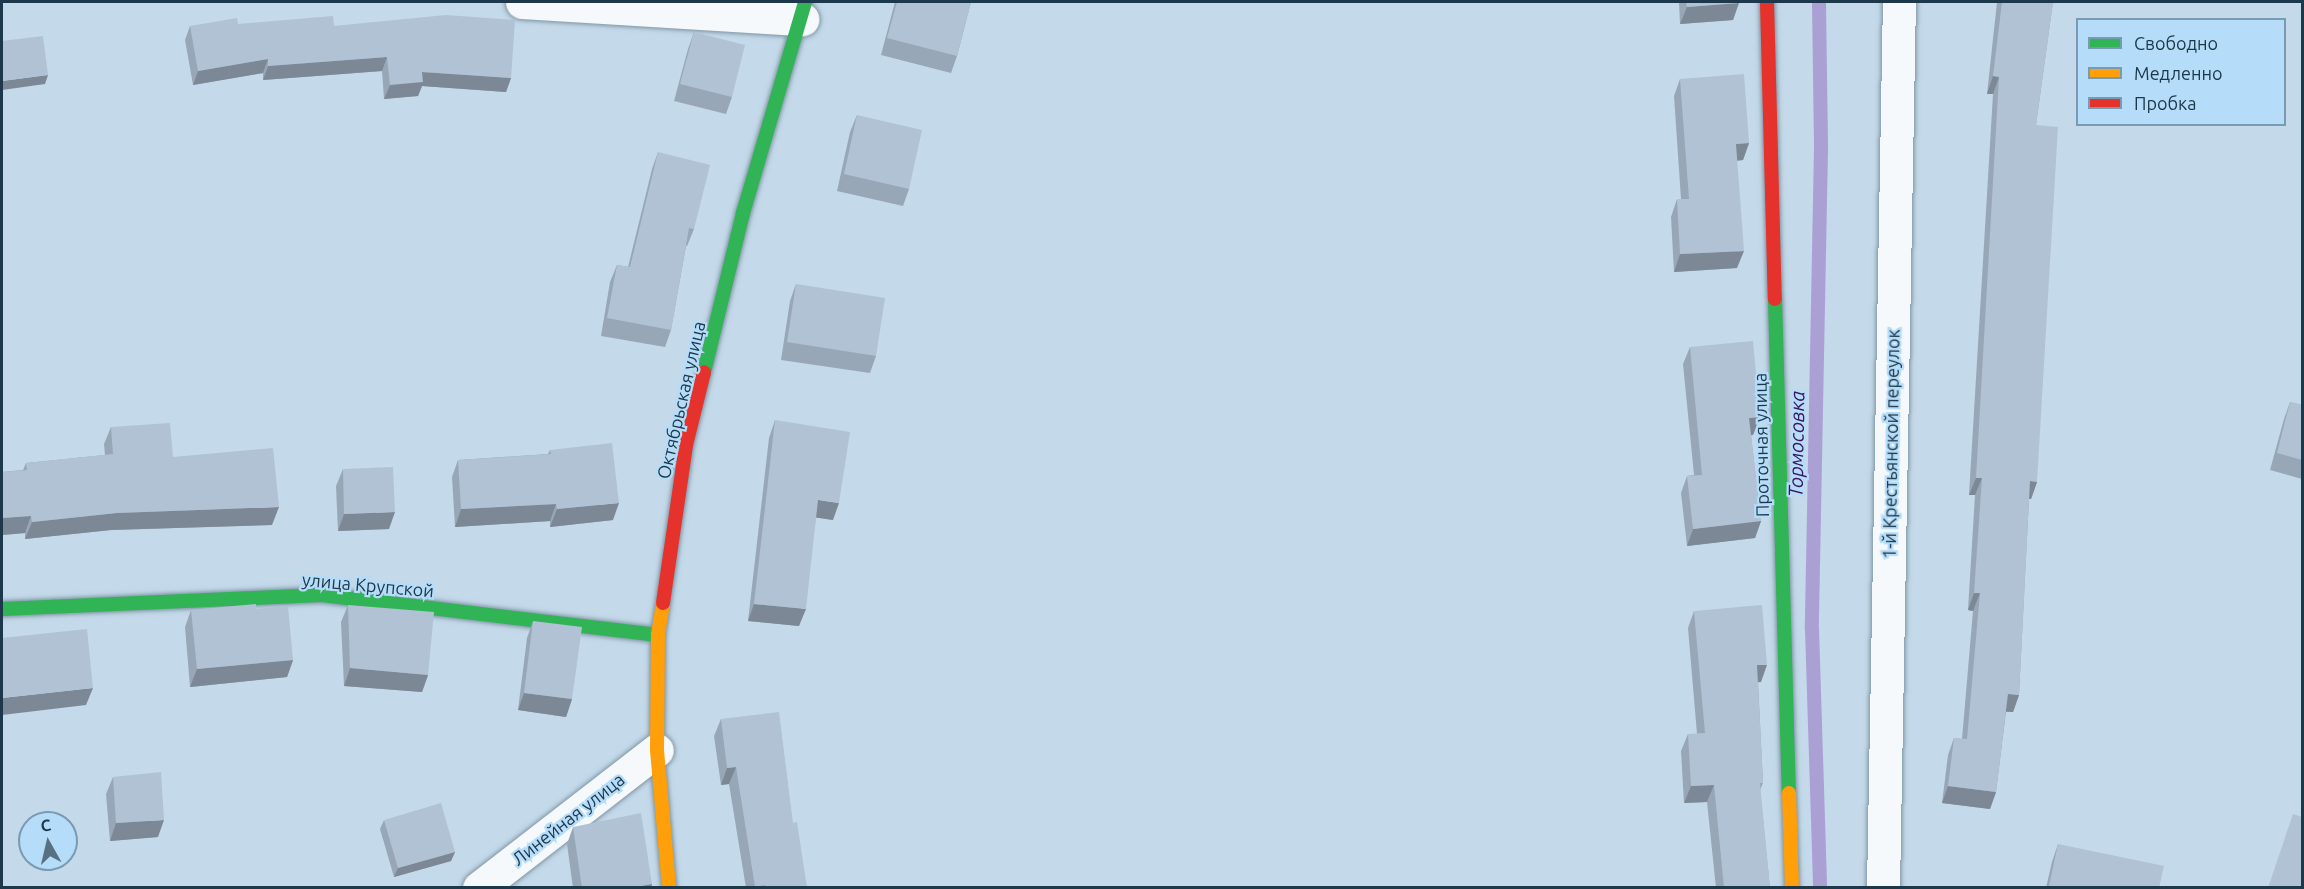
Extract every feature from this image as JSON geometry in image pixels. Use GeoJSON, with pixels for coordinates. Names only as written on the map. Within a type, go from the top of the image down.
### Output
{"type":"FeatureCollection","features":[{"type":"Feature","properties":{"kind":"street"},"geometry":{"type":"LineString","coordinates":[[522,2],[804,10]]}},
{"type":"Feature","properties":{"kind":"street","name":"Проточная улица"},"geometry":{"type":"LineString","coordinates":[[1767,2],[1792,888]]}},
{"type":"Feature","properties":{"kind":"street","name":"1-й Крестьянской переулок"},"geometry":{"type":"LineString","coordinates":[[1883,888],[1899,2]]}},
{"type":"Feature","properties":{"kind":"street","name":"Октябрьская улица"},"geometry":{"type":"LineString","coordinates":[[669,888],[657,750],[658,635],[686,445],[743,213],[804,10]]}},
{"type":"Feature","properties":{"kind":"street","name":"улица Крупской"},"geometry":{"type":"LineString","coordinates":[[2,609],[322,596],[658,635]]}},
{"type":"Feature","properties":{"kind":"street","name":"Линейная улица"},"geometry":{"type":"LineString","coordinates":[[479,888],[657,750]]}},
{"type":"Feature","properties":{"kind":"building"},"geometry":{"type":"Polygon","coordinates":[[[897,2],[971,2],[957,56],[887,38],[897,2]]]}},
{"type":"Feature","properties":{"kind":"building"},"geometry":{"type":"Polygon","coordinates":[[[1686,2],[1739,2],[1739,3],[1687,7],[1686,2]]]}},
{"type":"Feature","properties":{"kind":"building"},"geometry":{"type":"Polygon","coordinates":[[[2002,2],[2053,2],[2036,125],[2058,127],[2037,482],[2030,481],[2019,695],[2008,694],[1996,792],[1948,786],[1954,738],[1967,739],[1980,593],[1974,593],[1982,478],[1976,478],[1999,77],[1993,76],[2002,2]]]}},
{"type":"Feature","properties":{"kind":"building"},"geometry":{"type":"Polygon","coordinates":[[[446,15],[515,20],[511,78],[422,72],[423,82],[390,85],[387,57],[268,66],[268,59],[198,71],[190,26],[237,18],[238,24],[333,16],[334,26],[446,15]]]}},
{"type":"Feature","properties":{"kind":"building"},"geometry":{"type":"Polygon","coordinates":[[[694,32],[745,45],[732,97],[680,84],[694,32]]]}},
{"type":"Feature","properties":{"kind":"building"},"geometry":{"type":"Polygon","coordinates":[[[43,36],[48,75],[2,81],[2,41],[43,36]]]}},
{"type":"Feature","properties":{"kind":"building"},"geometry":{"type":"Polygon","coordinates":[[[1744,74],[1749,143],[1736,144],[1744,251],[1680,254],[1677,199],[1689,199],[1680,79],[1744,74]]]}},
{"type":"Feature","properties":{"kind":"building"},"geometry":{"type":"Polygon","coordinates":[[[857,115],[922,130],[909,189],[844,174],[857,115]]]}},
{"type":"Feature","properties":{"kind":"building"},"geometry":{"type":"Polygon","coordinates":[[[658,152],[710,165],[694,229],[689,228],[671,330],[607,318],[617,265],[630,267],[658,152]]]}},
{"type":"Feature","properties":{"kind":"building"},"geometry":{"type":"Polygon","coordinates":[[[796,284],[885,298],[876,356],[787,342],[796,284]]]}},
{"type":"Feature","properties":{"kind":"building"},"geometry":{"type":"Polygon","coordinates":[[[1753,341],[1760,417],[1749,418],[1761,521],[1693,529],[1687,476],[1702,475],[1690,347],[1753,341]]]}},
{"type":"Feature","properties":{"kind":"building"},"geometry":{"type":"Polygon","coordinates":[[[2290,402],[2302,405],[2302,460],[2277,453],[2290,402]]]}},
{"type":"Feature","properties":{"kind":"building"},"geometry":{"type":"Polygon","coordinates":[[[775,420],[850,432],[839,503],[818,500],[806,609],[754,604],[775,420]]]}},
{"type":"Feature","properties":{"kind":"building"},"geometry":{"type":"Polygon","coordinates":[[[170,423],[173,457],[273,448],[279,507],[117,513],[32,522],[31,516],[2,518],[2,472],[27,470],[26,463],[113,454],[111,427],[170,423]]]}},
{"type":"Feature","properties":{"kind":"building"},"geometry":{"type":"Polygon","coordinates":[[[612,443],[619,503],[557,509],[556,504],[461,509],[458,460],[551,454],[550,450],[612,443]]]}},
{"type":"Feature","properties":{"kind":"building"},"geometry":{"type":"Polygon","coordinates":[[[393,467],[395,512],[344,514],[343,469],[393,467]]]}},
{"type":"Feature","properties":{"kind":"building"},"geometry":{"type":"Polygon","coordinates":[[[256,604],[256,609],[288,606],[293,660],[197,669],[191,610],[256,604]]]}},
{"type":"Feature","properties":{"kind":"building"},"geometry":{"type":"Polygon","coordinates":[[[348,605],[434,612],[428,675],[350,668],[348,605]]]}},
{"type":"Feature","properties":{"kind":"building"},"geometry":{"type":"Polygon","coordinates":[[[1762,605],[1767,665],[1757,665],[1763,783],[1760,783],[1770,888],[1724,888],[1714,785],[1691,786],[1688,734],[1705,733],[1694,611],[1762,605]]]}},
{"type":"Feature","properties":{"kind":"building"},"geometry":{"type":"Polygon","coordinates":[[[533,621],[582,627],[572,699],[524,693],[533,621]]]}},
{"type":"Feature","properties":{"kind":"building"},"geometry":{"type":"Polygon","coordinates":[[[87,629],[93,688],[2,698],[2,638],[87,629]]]}},
{"type":"Feature","properties":{"kind":"building"},"geometry":{"type":"Polygon","coordinates":[[[779,712],[793,823],[797,822],[807,888],[765,888],[765,885],[755,887],[736,767],[727,768],[721,719],[779,712]]]}},
{"type":"Feature","properties":{"kind":"building"},"geometry":{"type":"Polygon","coordinates":[[[161,772],[164,820],[116,823],[113,777],[161,772]]]}},
{"type":"Feature","properties":{"kind":"building"},"geometry":{"type":"Polygon","coordinates":[[[441,803],[455,852],[398,868],[384,820],[441,803]]]}},
{"type":"Feature","properties":{"kind":"building"},"geometry":{"type":"Polygon","coordinates":[[[641,813],[652,884],[630,888],[582,888],[573,827],[641,813]]]}},
{"type":"Feature","properties":{"kind":"building"},"geometry":{"type":"Polygon","coordinates":[[[2293,814],[2302,817],[2302,888],[2268,888],[2293,814]]]}},
{"type":"Feature","properties":{"kind":"building"},"geometry":{"type":"Polygon","coordinates":[[[2058,844],[2164,866],[2159,888],[2056,888],[2049,886],[2058,844]]]}},
{"type":"Feature","properties":{"kind":"waterway","name":"Тормосовка"},"geometry":{"type":"LineString","coordinates":[[1819,2],[1821,148],[1812,629],[1820,888]]}},
{"type":"Feature","properties":{"kind":"traffic: fast"},"geometry":{"type":"LineString","coordinates":[[704,372],[743,213],[805,2]]}},
{"type":"Feature","properties":{"kind":"traffic: fast"},"geometry":{"type":"LineString","coordinates":[[1775,299],[1789,793]]}},
{"type":"Feature","properties":{"kind":"traffic: fast"},"geometry":{"type":"LineString","coordinates":[[2,609],[322,595],[658,635]]}},
{"type":"Feature","properties":{"kind":"traffic: slow"},"geometry":{"type":"LineString","coordinates":[[663,603],[658,635],[657,750],[669,888]]}},
{"type":"Feature","properties":{"kind":"traffic: slow"},"geometry":{"type":"LineString","coordinates":[[1789,793],[1792,888]]}},
{"type":"Feature","properties":{"kind":"traffic: jam"},"geometry":{"type":"LineString","coordinates":[[1767,2],[1775,299]]}},
{"type":"Feature","properties":{"kind":"traffic: jam"},"geometry":{"type":"LineString","coordinates":[[663,603],[686,445],[704,372]]}}]}
